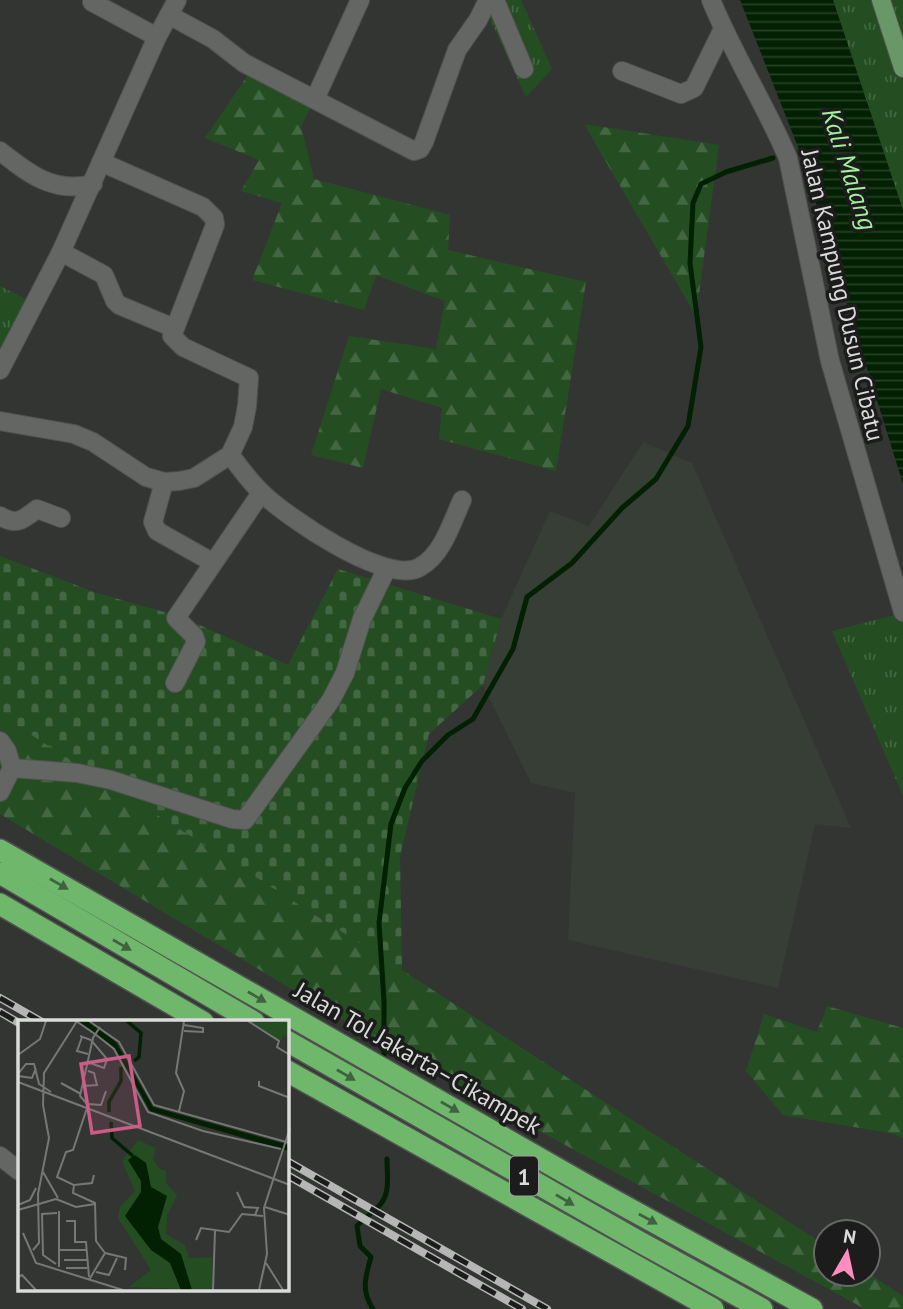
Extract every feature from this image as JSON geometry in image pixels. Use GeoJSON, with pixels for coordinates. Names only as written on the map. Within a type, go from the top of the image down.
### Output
{"type":"FeatureCollection","features":[{"type":"Feature","properties":{"kind":"highway","name":"Jalan Tol Jakarta–Cikampek"},"geometry":{"type":"LineString","coordinates":[[0,850],[588,1186],[812,1309]]}},
{"type":"Feature","properties":{"kind":"highway"},"geometry":{"type":"LineString","coordinates":[[0,873],[251,1020]]}},
{"type":"Feature","properties":{"kind":"highway"},"geometry":{"type":"LineString","coordinates":[[0,904],[200,1020]]}},
{"type":"Feature","properties":{"kind":"highway"},"geometry":{"type":"LineString","coordinates":[[0,909],[192,1020]]}},
{"type":"Feature","properties":{"kind":"highway","name":"1"},"geometry":{"type":"LineString","coordinates":[[289,1042],[614,1228],[762,1309]]}},
{"type":"Feature","properties":{"kind":"highway","name":"1"},"geometry":{"type":"LineString","coordinates":[[289,1074],[585,1247],[699,1309]]}},
{"type":"Feature","properties":{"kind":"highway","name":"1"},"geometry":{"type":"LineString","coordinates":[[289,1074],[713,1309]]}},
{"type":"Feature","properties":{"kind":"main road"},"geometry":{"type":"LineString","coordinates":[[881,0],[903,68]]}},
{"type":"Feature","properties":{"kind":"street"},"geometry":{"type":"LineString","coordinates":[[315,99],[360,0]]}},
{"type":"Feature","properties":{"kind":"street"},"geometry":{"type":"LineString","coordinates":[[0,370],[61,252],[157,37],[173,8],[244,63],[408,149],[420,149],[457,50],[488,0]]}},
{"type":"Feature","properties":{"kind":"street"},"geometry":{"type":"LineString","coordinates":[[495,0],[524,69]]}},
{"type":"Feature","properties":{"kind":"street","name":"Jalan Kampung Dusun Cibatu"},"geometry":{"type":"LineString","coordinates":[[711,0],[788,158],[830,361],[903,611]]}},
{"type":"Feature","properties":{"kind":"street"},"geometry":{"type":"LineString","coordinates":[[92,2],[157,37]]}},
{"type":"Feature","properties":{"kind":"street"},"geometry":{"type":"LineString","coordinates":[[622,71],[681,94],[687,93],[694,88],[723,29]]}},
{"type":"Feature","properties":{"kind":"street"},"geometry":{"type":"LineString","coordinates":[[0,151],[50,184],[81,187],[93,184]]}},
{"type":"Feature","properties":{"kind":"street"},"geometry":{"type":"LineString","coordinates":[[0,421],[75,434],[93,442],[146,477],[164,482],[194,478],[230,455],[243,426],[249,378],[176,343],[172,336],[215,225],[214,218],[203,208],[101,162]]}},
{"type":"Feature","properties":{"kind":"street"},"geometry":{"type":"LineString","coordinates":[[61,252],[104,275],[115,301],[120,305],[174,328]]}},
{"type":"Feature","properties":{"kind":"street"},"geometry":{"type":"LineString","coordinates":[[230,455],[261,493],[316,533],[348,552],[404,573],[422,567],[439,548],[462,500]]}},
{"type":"Feature","properties":{"kind":"street"},"geometry":{"type":"LineString","coordinates":[[164,482],[153,527],[212,562]]}},
{"type":"Feature","properties":{"kind":"street"},"geometry":{"type":"LineString","coordinates":[[175,683],[196,642],[194,636],[176,618],[261,493]]}},
{"type":"Feature","properties":{"kind":"street"},"geometry":{"type":"LineString","coordinates":[[0,516],[14,523],[20,522],[37,509],[61,518]]}},
{"type":"Feature","properties":{"kind":"street"},"geometry":{"type":"LineString","coordinates":[[11,771],[77,773],[111,780],[220,815],[245,820],[331,700],[345,673],[362,619],[387,568]]}},
{"type":"Feature","properties":{"kind":"street"},"geometry":{"type":"LineString","coordinates":[[0,741],[6,751],[11,771],[0,792]]}},
{"type":"Feature","properties":{"kind":"street"},"geometry":{"type":"LineString","coordinates":[[0,1156],[18,1170]]}},
{"type":"Feature","properties":{"kind":"shaded area"},"geometry":{"type":"Polygon","coordinates":[[[643,442],[692,463],[851,828],[815,824],[778,988],[568,940],[575,793],[531,783],[483,685],[501,619],[550,511],[589,526],[643,442]]]}},
{"type":"Feature","properties":{"kind":"green space"},"geometry":{"type":"Polygon","coordinates":[[[481,0],[521,0],[552,69],[526,97],[481,0]]]}},
{"type":"Feature","properties":{"kind":"green space"},"geometry":{"type":"Polygon","coordinates":[[[833,0],[903,0],[903,210],[833,0]]]}},
{"type":"Feature","properties":{"kind":"green space"},"geometry":{"type":"Polygon","coordinates":[[[254,66],[318,92],[301,127],[314,179],[450,215],[448,250],[586,282],[556,471],[439,439],[442,408],[381,389],[363,468],[311,455],[349,336],[436,349],[445,301],[376,275],[364,310],[252,280],[282,203],[241,191],[259,160],[205,138],[254,66]]]}},
{"type":"Feature","properties":{"kind":"green space"},"geometry":{"type":"Polygon","coordinates":[[[584,124],[719,145],[696,316],[584,124]]]}},
{"type":"Feature","properties":{"kind":"green space"},"geometry":{"type":"Polygon","coordinates":[[[0,286],[33,303],[0,367],[0,286]]]}},
{"type":"Feature","properties":{"kind":"green space"},"geometry":{"type":"Polygon","coordinates":[[[0,556],[97,593],[182,617],[288,665],[338,569],[501,619],[483,685],[429,734],[400,856],[402,970],[0,715],[0,556]]]}},
{"type":"Feature","properties":{"kind":"green space"},"geometry":{"type":"Polygon","coordinates":[[[903,613],[903,796],[832,631],[903,613]]]}},
{"type":"Feature","properties":{"kind":"green space"},"geometry":{"type":"Polygon","coordinates":[[[0,715],[402,970],[812,1237],[812,1280],[410,1060],[0,814],[0,715]]]}},
{"type":"Feature","properties":{"kind":"green space"},"geometry":{"type":"Polygon","coordinates":[[[827,1006],[903,1028],[903,1138],[895,1134],[783,1115],[746,1071],[764,1014],[817,1032],[827,1006]]]}},
{"type":"Feature","properties":{"kind":"green space"},"geometry":{"type":"Polygon","coordinates":[[[882,1282],[903,1296],[903,1309],[865,1309],[827,1288],[882,1288],[882,1282]]]}},
{"type":"Feature","properties":{"kind":"water","name":"Kali Malang"},"geometry":{"type":"Polygon","coordinates":[[[740,0],[833,0],[903,210],[903,484],[800,152],[740,0]]]}},
{"type":"Feature","properties":{"kind":"waterway"},"geometry":{"type":"LineString","coordinates":[[384,1061],[384,1001],[379,923],[391,824],[405,788],[422,761],[448,735],[473,719],[513,649],[527,597],[572,563],[622,508],[656,479],[688,426],[701,347],[690,263],[693,203],[701,184],[726,172],[773,158]]}},
{"type":"Feature","properties":{"kind":"waterway"},"geometry":{"type":"LineString","coordinates":[[373,1309],[365,1284],[371,1257],[360,1246],[357,1226],[385,1197],[387,1159]]}},
{"type":"Feature","properties":{"kind":"railway"},"geometry":{"type":"LineString","coordinates":[[0,998],[38,1020]]}},
{"type":"Feature","properties":{"kind":"railway"},"geometry":{"type":"LineString","coordinates":[[0,1012],[18,1022]]}},
{"type":"Feature","properties":{"kind":"railway"},"geometry":{"type":"LineString","coordinates":[[289,1162],[547,1309]]}},
{"type":"Feature","properties":{"kind":"railway"},"geometry":{"type":"LineString","coordinates":[[289,1176],[522,1309]]}}]}
